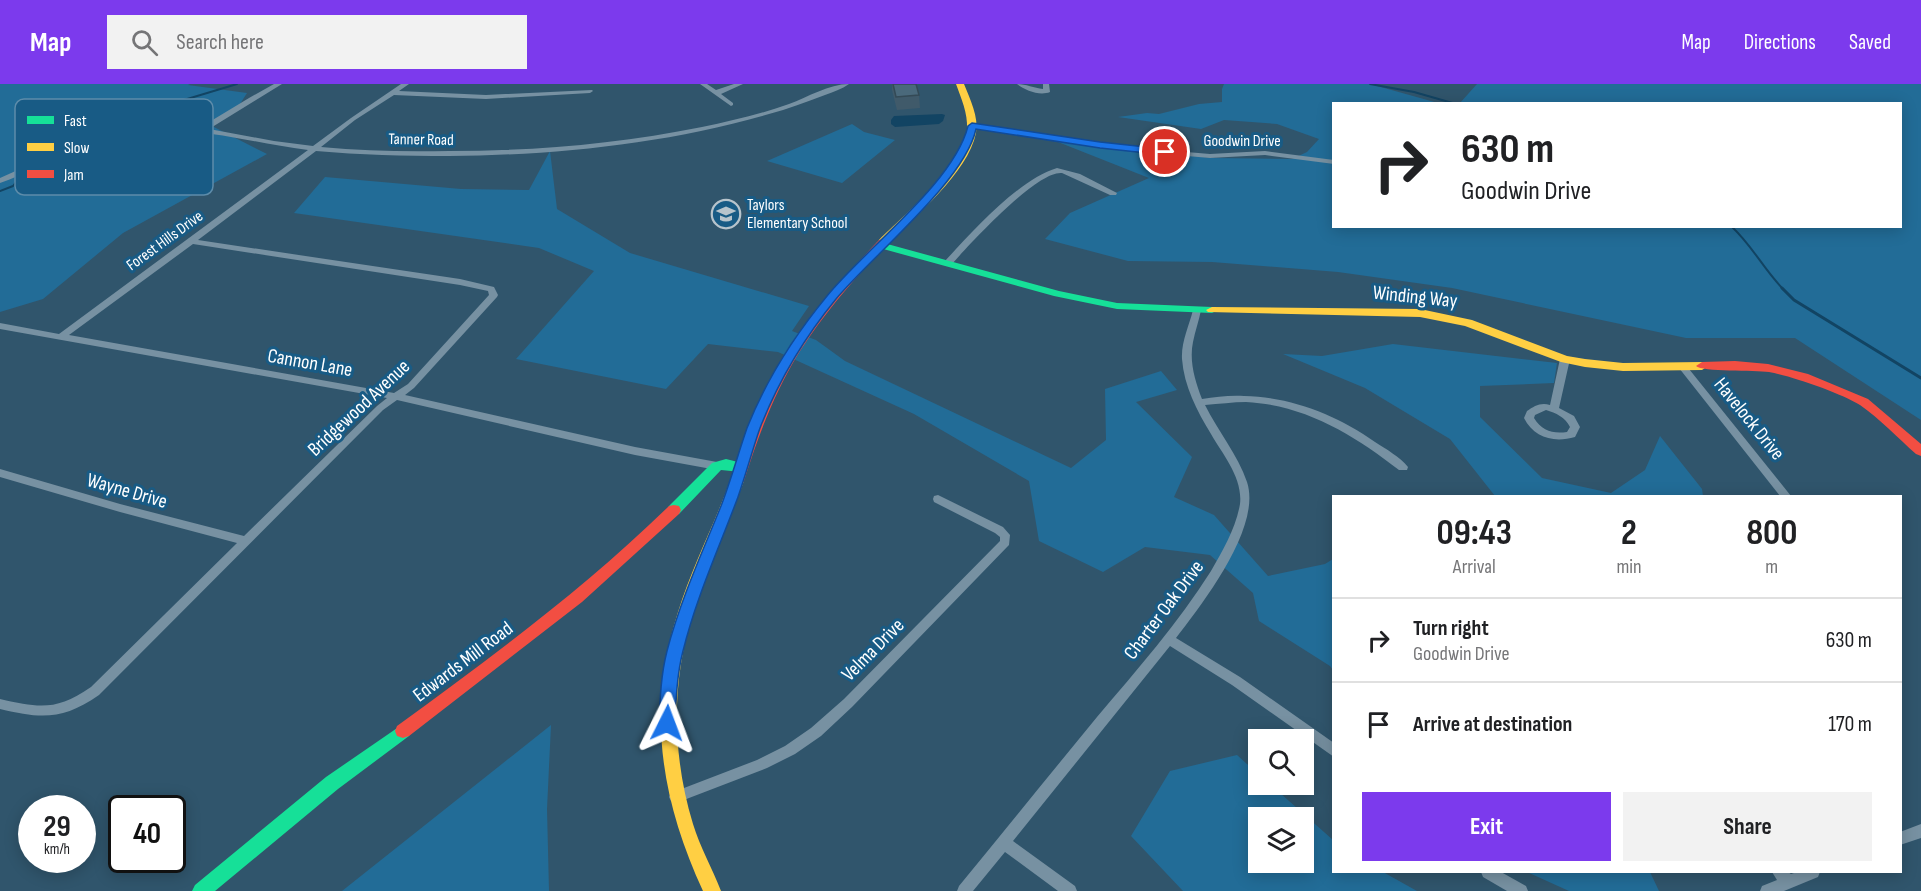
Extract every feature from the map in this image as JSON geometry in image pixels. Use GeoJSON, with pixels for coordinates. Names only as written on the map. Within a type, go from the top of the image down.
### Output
{"type":"FeatureCollection","features":[{"type":"Feature","properties":{"kind":"street"},"geometry":{"type":"LineString","coordinates":[[213,122],[279,84]]}},
{"type":"Feature","properties":{"kind":"street","name":"Forest Hills Drive"},"geometry":{"type":"LineString","coordinates":[[62,336],[390,93],[406,84]]}},
{"type":"Feature","properties":{"kind":"street"},"geometry":{"type":"LineString","coordinates":[[703,84],[731,104]]}},
{"type":"Feature","properties":{"kind":"street"},"geometry":{"type":"LineString","coordinates":[[716,93],[740,84]]}},
{"type":"Feature","properties":{"kind":"street","name":"Tanner Road"},"geometry":{"type":"LineString","coordinates":[[213,131],[315,148],[366,152],[459,154],[520,152],[611,143],[735,121],[793,105],[846,84]]}},
{"type":"Feature","properties":{"kind":"street"},"geometry":{"type":"LineString","coordinates":[[712,891],[692,850],[670,769],[667,723],[669,688],[675,652],[686,613],[754,427],[796,344],[835,293],[934,190],[969,140],[972,126],[960,84]]}},
{"type":"Feature","properties":{"kind":"street"},"geometry":{"type":"LineString","coordinates":[[1020,84],[1032,90],[1047,92],[1046,84]]}},
{"type":"Feature","properties":{"kind":"street"},"geometry":{"type":"LineString","coordinates":[[390,93],[486,97],[590,91]]}},
{"type":"Feature","properties":{"kind":"street","name":"Goodwin Drive"},"geometry":{"type":"LineString","coordinates":[[972,126],[1140,150],[1210,156],[1272,153],[1332,162]]}},
{"type":"Feature","properties":{"kind":"street"},"geometry":{"type":"LineString","coordinates":[[948,263],[1005,204],[1053,171],[1064,171],[1113,193]]}},
{"type":"Feature","properties":{"kind":"street","name":"Tanner Road"},"geometry":{"type":"LineString","coordinates":[[0,181],[15,174]]}},
{"type":"Feature","properties":{"kind":"street","name":"Bridgewood Avenue"},"geometry":{"type":"LineString","coordinates":[[0,704],[43,713],[60,710],[87,698],[380,408],[421,376],[491,298],[493,290],[460,282],[191,241]]}},
{"type":"Feature","properties":{"kind":"street","name":"Winding Way"},"geometry":{"type":"LineString","coordinates":[[880,245],[1091,301],[1136,308],[1382,311],[1432,315],[1468,323],[1565,359],[1623,367],[1761,367],[1786,372],[1829,386],[1872,408],[1921,452]]}},
{"type":"Feature","properties":{"kind":"street","name":"Charter Oak Drive"},"geometry":{"type":"LineString","coordinates":[[964,891],[1168,639],[1221,566],[1237,532],[1245,505],[1241,479],[1200,402],[1189,376],[1186,356],[1188,339],[1197,310]]}},
{"type":"Feature","properties":{"kind":"street","name":"Cannon Lane"},"geometry":{"type":"LineString","coordinates":[[0,326],[396,396],[635,451],[717,466]]}},
{"type":"Feature","properties":{"kind":"street"},"geometry":{"type":"LineString","coordinates":[[0,336],[14,329]]}},
{"type":"Feature","properties":{"kind":"street"},"geometry":{"type":"LineString","coordinates":[[1554,409],[1565,359]]}},
{"type":"Feature","properties":{"kind":"street","name":"Havelock Drive"},"geometry":{"type":"LineString","coordinates":[[1682,366],[1785,495]]}},
{"type":"Feature","properties":{"kind":"street"},"geometry":{"type":"LineString","coordinates":[[1200,402],[1257,400],[1305,411],[1327,418],[1359,435],[1403,466]]}},
{"type":"Feature","properties":{"kind":"street"},"geometry":{"type":"LineString","coordinates":[[717,466],[726,464],[741,467]]}},
{"type":"Feature","properties":{"kind":"street","name":"Edwards Mill Road"},"geometry":{"type":"LineString","coordinates":[[201,891],[332,783],[492,666],[569,605],[652,531],[717,466]]}},
{"type":"Feature","properties":{"kind":"street","name":"Wayne Drive"},"geometry":{"type":"LineString","coordinates":[[0,473],[246,541]]}},
{"type":"Feature","properties":{"kind":"street","name":"Velma Drive"},"geometry":{"type":"LineString","coordinates":[[676,797],[762,764],[790,750],[816,732],[848,703],[1005,542],[1005,535],[999,530],[938,499]]}},
{"type":"Feature","properties":{"kind":"street"},"geometry":{"type":"LineString","coordinates":[[1168,639],[1236,681],[1332,750]]}},
{"type":"Feature","properties":{"kind":"street"},"geometry":{"type":"LineString","coordinates":[[1902,838],[1921,831]]}},
{"type":"Feature","properties":{"kind":"street"},"geometry":{"type":"LineString","coordinates":[[1004,843],[1070,891]]}},
{"type":"Feature","properties":{"kind":"street"},"geometry":{"type":"LineString","coordinates":[[1490,873],[1521,891]]}},
{"type":"Feature","properties":{"kind":"street"},"geometry":{"type":"LineString","coordinates":[[1767,891],[1784,876],[1806,873]]}},
{"type":"Feature","properties":{"kind":"shaded area"},"geometry":{"type":"Polygon","coordinates":[[[0,84],[190,84],[188,85],[247,93],[235,112],[213,125],[213,99],[15,99],[15,195],[192,195],[123,233],[43,299],[0,312],[0,84]]]}},
{"type":"Feature","properties":{"kind":"shaded area"},"geometry":{"type":"Polygon","coordinates":[[[1224,84],[1370,84],[1434,102],[1332,102],[1332,228],[1902,228],[1902,102],[1461,102],[1477,84],[1921,84],[1921,420],[1795,338],[1686,338],[1452,288],[1338,272],[1212,262],[1128,261],[1045,239],[1070,213],[1149,178],[1053,140],[1211,158],[1292,159],[1307,152],[1319,139],[1277,124],[1224,120],[1201,129],[1118,117],[1147,113],[1159,114],[1199,104],[1222,102],[1224,84]]]}},
{"type":"Feature","properties":{"kind":"shaded area"},"geometry":{"type":"Polygon","coordinates":[[[945,115],[939,124],[895,127],[891,124],[894,116],[945,115]]]}},
{"type":"Feature","properties":{"kind":"shaded area"},"geometry":{"type":"Polygon","coordinates":[[[852,124],[864,132],[895,140],[842,183],[767,161],[852,124]]]}},
{"type":"Feature","properties":{"kind":"shaded area"},"geometry":{"type":"Polygon","coordinates":[[[213,127],[267,154],[213,184],[213,127]]]}},
{"type":"Feature","properties":{"kind":"shaded area"},"geometry":{"type":"Polygon","coordinates":[[[550,151],[557,209],[630,253],[809,306],[792,331],[816,340],[845,361],[1071,468],[1106,440],[1105,389],[1161,371],[1177,390],[1136,402],[1192,457],[1174,497],[1214,515],[1268,576],[1325,564],[1332,560],[1332,669],[1259,621],[1253,593],[1210,555],[1145,547],[1103,572],[1039,541],[1029,481],[914,414],[778,352],[708,344],[666,389],[516,359],[594,271],[539,248],[294,213],[325,177],[461,189],[529,190],[550,151]]]}},
{"type":"Feature","properties":{"kind":"shaded area"},"geometry":{"type":"Polygon","coordinates":[[[1393,344],[1557,363],[1554,383],[1480,386],[1480,417],[1542,478],[1611,493],[1645,470],[1660,436],[1702,489],[1703,495],[1494,495],[1450,439],[1365,388],[1283,354],[1322,356],[1393,344]]]}},
{"type":"Feature","properties":{"kind":"shaded area"},"geometry":{"type":"Polygon","coordinates":[[[551,725],[547,809],[549,891],[342,891],[551,725]]]}},
{"type":"Feature","properties":{"kind":"shaded area"},"geometry":{"type":"Polygon","coordinates":[[[1237,755],[1248,765],[1248,795],[1282,795],[1296,807],[1248,807],[1248,873],[1314,873],[1314,823],[1332,839],[1332,873],[1385,873],[1417,891],[1183,891],[1131,836],[1170,771],[1237,755]]]}},
{"type":"Feature","properties":{"kind":"shaded area"},"geometry":{"type":"Polygon","coordinates":[[[1529,873],[1650,873],[1659,891],[1569,891],[1529,873]]]}},
{"type":"Feature","properties":{"kind":"building"},"geometry":{"type":"Polygon","coordinates":[[[893,84],[916,84],[919,95],[896,97],[893,84]]]}},
{"type":"Feature","properties":{"kind":"waterway"},"geometry":{"type":"LineString","coordinates":[[187,99],[237,84]]}},
{"type":"Feature","properties":{"kind":"waterway"},"geometry":{"type":"LineString","coordinates":[[1370,84],[1414,92],[1449,102]]}},
{"type":"Feature","properties":{"kind":"waterway"},"geometry":{"type":"LineString","coordinates":[[0,191],[15,183]]}},
{"type":"Feature","properties":{"kind":"waterway"},"geometry":{"type":"LineString","coordinates":[[1733,228],[1784,290]]}},
{"type":"Feature","properties":{"kind":"waterway"},"geometry":{"type":"LineString","coordinates":[[1784,290],[1794,300],[1921,378]]}},
{"type":"Feature","properties":{"kind":"traffic: fast"},"geometry":{"type":"LineString","coordinates":[[880,245],[1058,294],[1117,306],[1212,310]]}},
{"type":"Feature","properties":{"kind":"traffic: fast"},"geometry":{"type":"LineString","coordinates":[[674,510],[717,466],[726,464],[741,467]]}},
{"type":"Feature","properties":{"kind":"traffic: fast"},"geometry":{"type":"LineString","coordinates":[[201,891],[332,783],[403,731]]}},
{"type":"Feature","properties":{"kind":"traffic: slow"},"geometry":{"type":"LineString","coordinates":[[883,242],[934,191],[966,147],[971,134],[971,121],[960,84]]}},
{"type":"Feature","properties":{"kind":"traffic: slow"},"geometry":{"type":"LineString","coordinates":[[1212,310],[1420,313],[1468,323],[1565,359],[1585,363],[1623,367],[1702,366]]}},
{"type":"Feature","properties":{"kind":"traffic: slow"},"geometry":{"type":"LineString","coordinates":[[712,891],[684,824],[676,790],[670,755],[668,720],[670,684],[675,649],[685,613],[737,481]]}},
{"type":"Feature","properties":{"kind":"traffic: jam"},"geometry":{"type":"LineString","coordinates":[[737,481],[763,411],[777,380],[794,352],[812,324],[833,298],[883,242]]}},
{"type":"Feature","properties":{"kind":"traffic: jam"},"geometry":{"type":"LineString","coordinates":[[1702,366],[1735,365],[1768,368],[1804,377],[1864,402],[1921,451]]}},
{"type":"Feature","properties":{"kind":"traffic: jam"},"geometry":{"type":"LineString","coordinates":[[403,731],[577,598],[674,510]]}},
{"type":"Feature","properties":{"kind":"place","name":"Taylors Elementary School"},"geometry":{"type":"Point","coordinates":[726,214]}},
{"type":"Feature","properties":{"kind":"route"},"geometry":{"type":"LineString","coordinates":[[667,723],[669,688],[675,652],[686,613],[732,494],[754,427],[777,378],[796,344],[832,296],[934,190],[955,163],[969,140],[972,126],[1165,152]]}}]}
